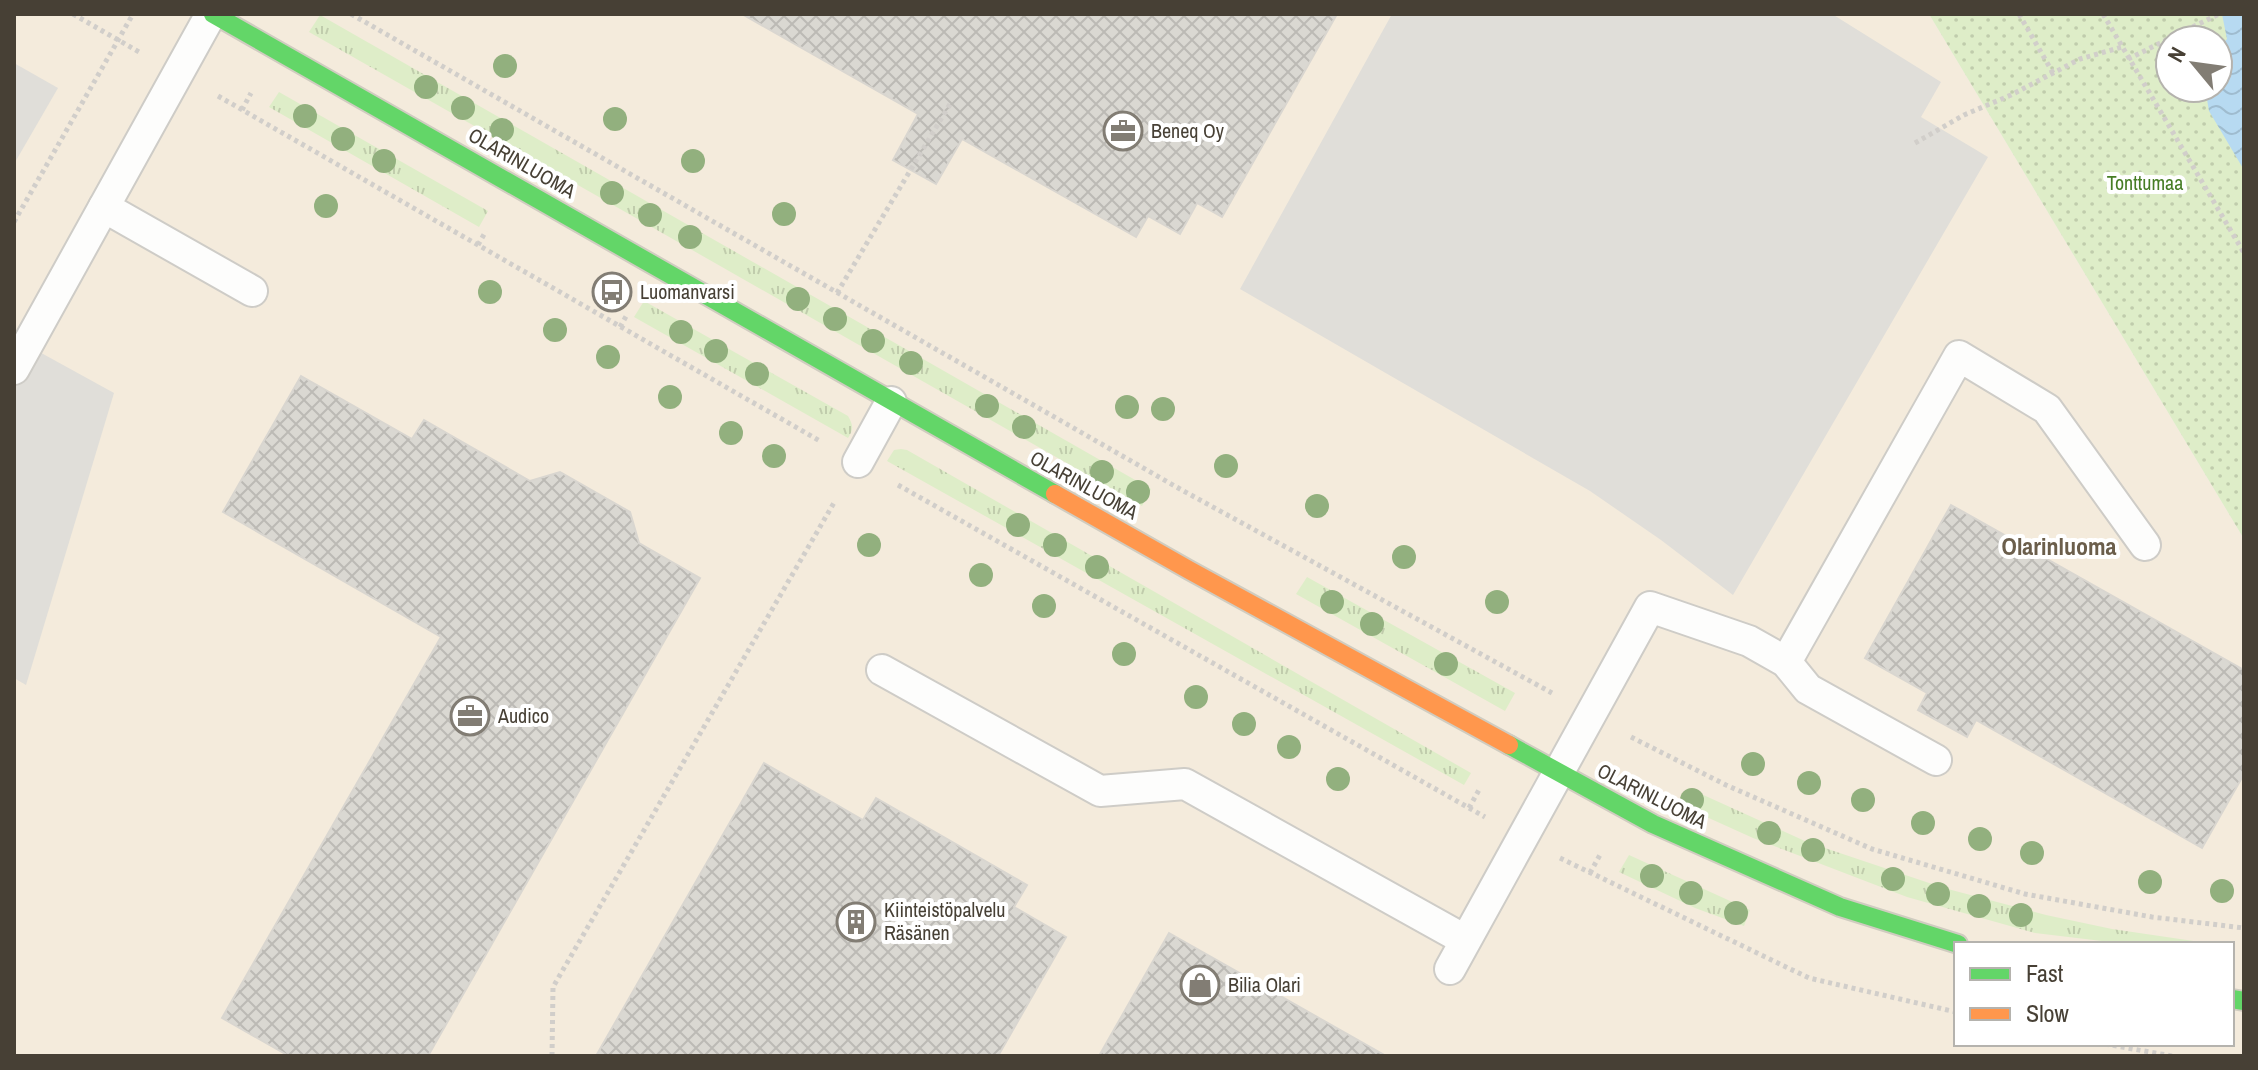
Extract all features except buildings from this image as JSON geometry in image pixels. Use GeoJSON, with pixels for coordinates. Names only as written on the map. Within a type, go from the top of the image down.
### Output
{"type":"FeatureCollection","features":[{"type":"Feature","properties":{"kind":"main road","name":"OLARINLUOMA"},"geometry":{"type":"LineString","coordinates":[[212,14],[1189,570],[1653,824],[1840,907],[1954,943]]}},
{"type":"Feature","properties":{"kind":"lane"},"geometry":{"type":"LineString","coordinates":[[14,369],[212,14]]}},
{"type":"Feature","properties":{"kind":"lane"},"geometry":{"type":"LineString","coordinates":[[104,207],[252,291]]}},
{"type":"Feature","properties":{"kind":"lane"},"geometry":{"type":"LineString","coordinates":[[1786,662],[1959,356],[2047,409],[2145,545]]}},
{"type":"Feature","properties":{"kind":"lane"},"geometry":{"type":"LineString","coordinates":[[858,462],[891,402]]}},
{"type":"Feature","properties":{"kind":"lane"},"geometry":{"type":"LineString","coordinates":[[1450,969],[1650,607],[1749,641],[1786,662],[1808,689],[1936,760]]}},
{"type":"Feature","properties":{"kind":"lane"},"geometry":{"type":"LineString","coordinates":[[882,670],[1100,791],[1185,784],[1465,940]]}},
{"type":"Feature","properties":{"kind":"path"},"geometry":{"type":"LineString","coordinates":[[73,14],[148,57]]}},
{"type":"Feature","properties":{"kind":"path"},"geometry":{"type":"LineString","coordinates":[[14,222],[133,14]]}},
{"type":"Feature","properties":{"kind":"path"},"geometry":{"type":"LineString","coordinates":[[351,14],[1180,489],[1726,785],[1872,849],[2025,894],[2152,917],[2244,928]]}},
{"type":"Feature","properties":{"kind":"path"},"geometry":{"type":"LineString","coordinates":[[2019,14],[2053,73]]}},
{"type":"Feature","properties":{"kind":"path"},"geometry":{"type":"LineString","coordinates":[[2103,14],[2244,253]]}},
{"type":"Feature","properties":{"kind":"path"},"geometry":{"type":"LineString","coordinates":[[2128,59],[2218,15]]}},
{"type":"Feature","properties":{"kind":"path"},"geometry":{"type":"LineString","coordinates":[[1915,143],[1964,115],[2011,95],[2080,59],[2122,47]]}},
{"type":"Feature","properties":{"kind":"path"},"geometry":{"type":"LineString","coordinates":[[837,293],[950,104]]}},
{"type":"Feature","properties":{"kind":"path"},"geometry":{"type":"LineString","coordinates":[[478,245],[486,231]]}},
{"type":"Feature","properties":{"kind":"path"},"geometry":{"type":"LineString","coordinates":[[620,327],[628,313]]}},
{"type":"Feature","properties":{"kind":"path"},"geometry":{"type":"LineString","coordinates":[[552,1056],[553,987],[858,462]]}},
{"type":"Feature","properties":{"kind":"path"},"geometry":{"type":"LineString","coordinates":[[1567,861],[1809,978],[1954,1012]]}},
{"type":"Feature","properties":{"kind":"path"},"geometry":{"type":"LineString","coordinates":[[2116,1046],[2172,1056]]}},
{"type":"Feature","properties":{"kind":"shaded area"},"geometry":{"type":"Polygon","coordinates":[[[14,14],[1929,14],[2244,539],[2244,1056],[14,1056],[14,14]]]}},
{"type":"Feature","properties":{"kind":"shaded area"},"geometry":{"type":"Polygon","coordinates":[[[1392,14],[1832,14],[1941,82],[1921,117],[1988,157],[1733,595],[1590,491],[1240,289],[1392,14]]]}},
{"type":"Feature","properties":{"kind":"shaded area"},"geometry":{"type":"Polygon","coordinates":[[[14,63],[58,88],[14,164],[14,63]]]}},
{"type":"Feature","properties":{"kind":"shaded area"},"geometry":{"type":"Polygon","coordinates":[[[14,338],[114,393],[26,685],[14,678],[14,338]]]}},
{"type":"Feature","properties":{"kind":"green space","name":"Tonttumaa"},"geometry":{"type":"Polygon","coordinates":[[[1929,14],[2244,14],[2244,539],[1929,14]]]}},
{"type":"Feature","properties":{"kind":"green space"},"geometry":{"type":"Polygon","coordinates":[[[320,15],[1151,489],[1142,506],[309,32],[320,15]]]}},
{"type":"Feature","properties":{"kind":"green space"},"geometry":{"type":"Polygon","coordinates":[[[279,92],[488,211],[479,227],[269,107],[279,92]]]}},
{"type":"Feature","properties":{"kind":"green space"},"geometry":{"type":"Polygon","coordinates":[[[644,301],[848,416],[852,427],[848,438],[634,317],[644,301]]]}},
{"type":"Feature","properties":{"kind":"green space"},"geometry":{"type":"Polygon","coordinates":[[[901,449],[1471,773],[1464,785],[887,461],[894,450],[901,449]]]}},
{"type":"Feature","properties":{"kind":"green space"},"geometry":{"type":"Polygon","coordinates":[[[1307,577],[1515,693],[1505,711],[1296,594],[1307,577]]]}},
{"type":"Feature","properties":{"kind":"green space"},"geometry":{"type":"Polygon","coordinates":[[[1688,788],[1807,842],[1944,888],[2112,929],[2200,942],[2110,942],[2035,933],[1907,897],[1753,838],[1680,805],[1688,788]]]}},
{"type":"Feature","properties":{"kind":"green space"},"geometry":{"type":"Polygon","coordinates":[[[1629,855],[1750,910],[1744,926],[1695,908],[1619,872],[1629,855]]]}},
{"type":"Feature","properties":{"kind":"water"},"geometry":{"type":"Polygon","coordinates":[[[2222,14],[2244,14],[2244,170],[2208,104],[2234,104],[2234,24],[2224,24],[2222,14]]]}},
{"type":"Feature","properties":{"kind":"traffic: fast"},"geometry":{"type":"LineString","coordinates":[[213,14],[1055,494]]}},
{"type":"Feature","properties":{"kind":"traffic: fast"},"geometry":{"type":"LineString","coordinates":[[1509,745],[1653,824],[1840,907],[1954,943]]}},
{"type":"Feature","properties":{"kind":"traffic: fast"},"geometry":{"type":"LineString","coordinates":[[2234,999],[2244,1001]]}},
{"type":"Feature","properties":{"kind":"traffic: slow"},"geometry":{"type":"LineString","coordinates":[[1055,494],[1509,745]]}},
{"type":"Feature","properties":{"kind":"place","name":"Beneq Oy"},"geometry":{"type":"Point","coordinates":[1123,131]}},
{"type":"Feature","properties":{"kind":"place","name":"Luomanvarsi"},"geometry":{"type":"Point","coordinates":[612,292]}},
{"type":"Feature","properties":{"kind":"place","name":"Audico"},"geometry":{"type":"Point","coordinates":[470,716]}},
{"type":"Feature","properties":{"kind":"place","name":"Kiinteistöpalvelu Räsänen"},"geometry":{"type":"Point","coordinates":[856,922]}},
{"type":"Feature","properties":{"kind":"place","name":"Bilia Olari"},"geometry":{"type":"Point","coordinates":[1200,985]}},
{"type":"Feature","properties":{"kind":"district","name":"Olarinluoma"},"geometry":{"type":"Point","coordinates":[2059,547]}}]}
